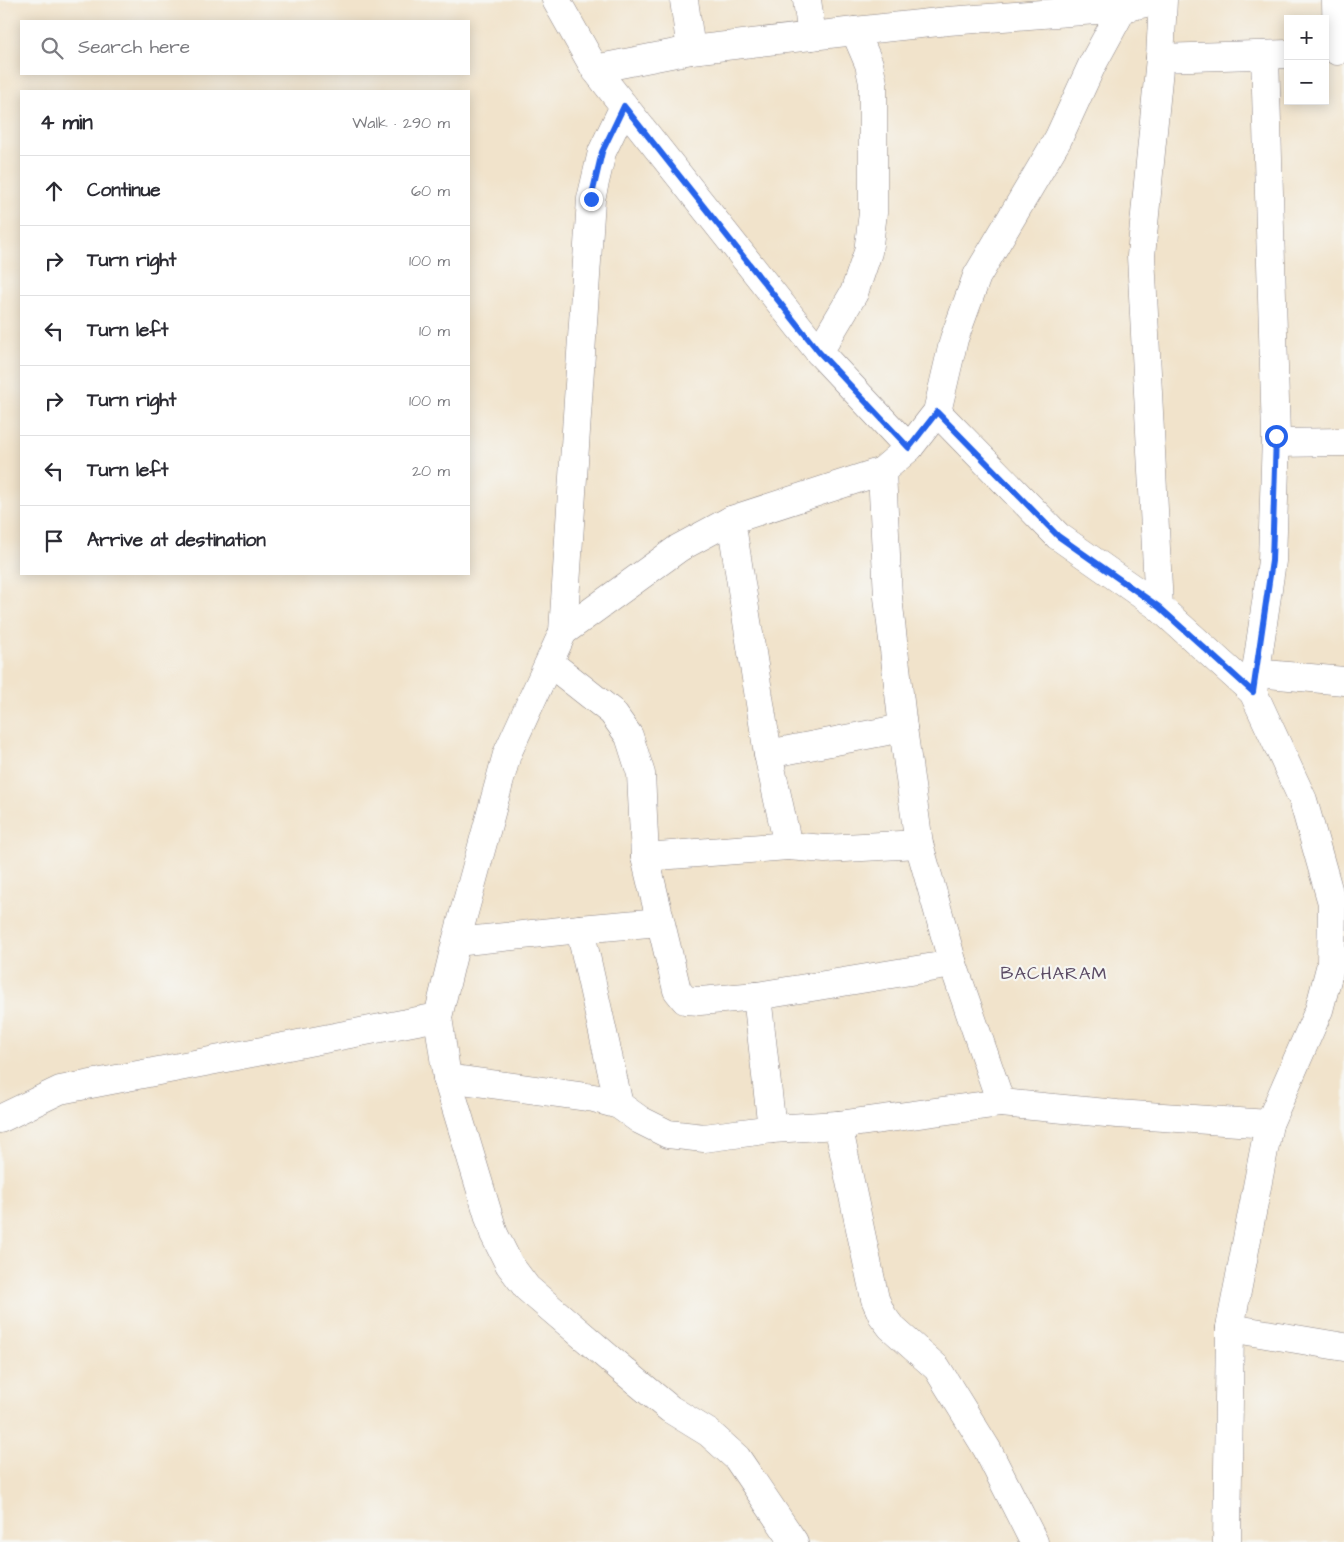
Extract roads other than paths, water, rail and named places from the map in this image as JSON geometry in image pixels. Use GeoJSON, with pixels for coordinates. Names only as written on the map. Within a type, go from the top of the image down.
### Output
{"type":"FeatureCollection","features":[{"type":"Feature","properties":{"kind":"street"},"geometry":{"type":"LineString","coordinates":[[556,0],[595,69],[624,106],[819,352],[909,448]]}},
{"type":"Feature","properties":{"kind":"street"},"geometry":{"type":"LineString","coordinates":[[684,0],[691,50]]}},
{"type":"Feature","properties":{"kind":"street"},"geometry":{"type":"LineString","coordinates":[[807,0],[812,36]]}},
{"type":"Feature","properties":{"kind":"street"},"geometry":{"type":"LineString","coordinates":[[595,69],[691,50],[855,31],[945,11],[1123,8],[1158,0]]}},
{"type":"Feature","properties":{"kind":"street"},"geometry":{"type":"LineString","coordinates":[[1159,607],[1141,256],[1164,0]]}},
{"type":"Feature","properties":{"kind":"street"},"geometry":{"type":"LineString","coordinates":[[1336,0],[1336,51]]}},
{"type":"Feature","properties":{"kind":"street"},"geometry":{"type":"LineString","coordinates":[[563,632],[679,548],[731,520],[882,470],[909,448],[937,412],[954,339],[978,276],[1058,139],[1092,65],[1123,8]]}},
{"type":"Feature","properties":{"kind":"street"},"geometry":{"type":"LineString","coordinates":[[819,352],[854,293],[868,252],[873,213],[873,83],[869,64],[855,31]]}},
{"type":"Feature","properties":{"kind":"street"},"geometry":{"type":"LineString","coordinates":[[1160,58],[1277,54],[1276,443],[1272,561],[1254,682]]}},
{"type":"Feature","properties":{"kind":"street"},"geometry":{"type":"LineString","coordinates":[[624,106],[602,152],[591,199],[563,632],[507,754],[456,942],[438,1018],[447,1078],[494,1234],[509,1264],[527,1288],[670,1409],[709,1433],[737,1458],[794,1542]]}},
{"type":"Feature","properties":{"kind":"street"},"geometry":{"type":"LineString","coordinates":[[937,412],[1058,536],[1159,607],[1254,682],[1303,800],[1332,903],[1338,964],[1269,1124],[1230,1328],[1227,1542]]}},
{"type":"Feature","properties":{"kind":"street"},"geometry":{"type":"LineString","coordinates":[[1276,443],[1344,442]]}},
{"type":"Feature","properties":{"kind":"street"},"geometry":{"type":"LineString","coordinates":[[882,470],[888,597],[919,844],[953,964],[1001,1102]]}},
{"type":"Feature","properties":{"kind":"street"},"geometry":{"type":"LineString","coordinates":[[731,520],[768,754],[788,846]]}},
{"type":"Feature","properties":{"kind":"street"},"geometry":{"type":"LineString","coordinates":[[550,663],[612,712],[629,736],[641,774],[645,857],[677,990],[685,1000],[700,1002],[757,996],[953,964]]}},
{"type":"Feature","properties":{"kind":"street"},"geometry":{"type":"LineString","coordinates":[[1254,682],[1344,681]]}},
{"type":"Feature","properties":{"kind":"street"},"geometry":{"type":"LineString","coordinates":[[768,754],[903,728]]}},
{"type":"Feature","properties":{"kind":"street"},"geometry":{"type":"LineString","coordinates":[[645,857],[788,846],[825,849],[919,844]]}},
{"type":"Feature","properties":{"kind":"street"},"geometry":{"type":"LineString","coordinates":[[456,942],[660,922]]}},
{"type":"Feature","properties":{"kind":"street"},"geometry":{"type":"LineString","coordinates":[[580,929],[619,1105]]}},
{"type":"Feature","properties":{"kind":"street"},"geometry":{"type":"LineString","coordinates":[[757,996],[772,1129]]}},
{"type":"Feature","properties":{"kind":"street"},"geometry":{"type":"LineString","coordinates":[[0,1119],[60,1090],[438,1018]]}},
{"type":"Feature","properties":{"kind":"street"},"geometry":{"type":"LineString","coordinates":[[447,1078],[562,1092],[594,1098],[619,1105],[640,1120],[668,1134],[704,1138],[772,1129],[838,1126],[1001,1102],[1117,1114],[1269,1124]]}},
{"type":"Feature","properties":{"kind":"street"},"geometry":{"type":"LineString","coordinates":[[838,1126],[875,1299],[882,1315],[891,1327],[937,1368],[986,1449],[1034,1542]]}},
{"type":"Feature","properties":{"kind":"street"},"geometry":{"type":"LineString","coordinates":[[1230,1328],[1344,1347]]}},
{"type":"Feature","properties":{"kind":"district","name":"BACHARAM"},"geometry":{"type":"Point","coordinates":[1054,973]}}]}
